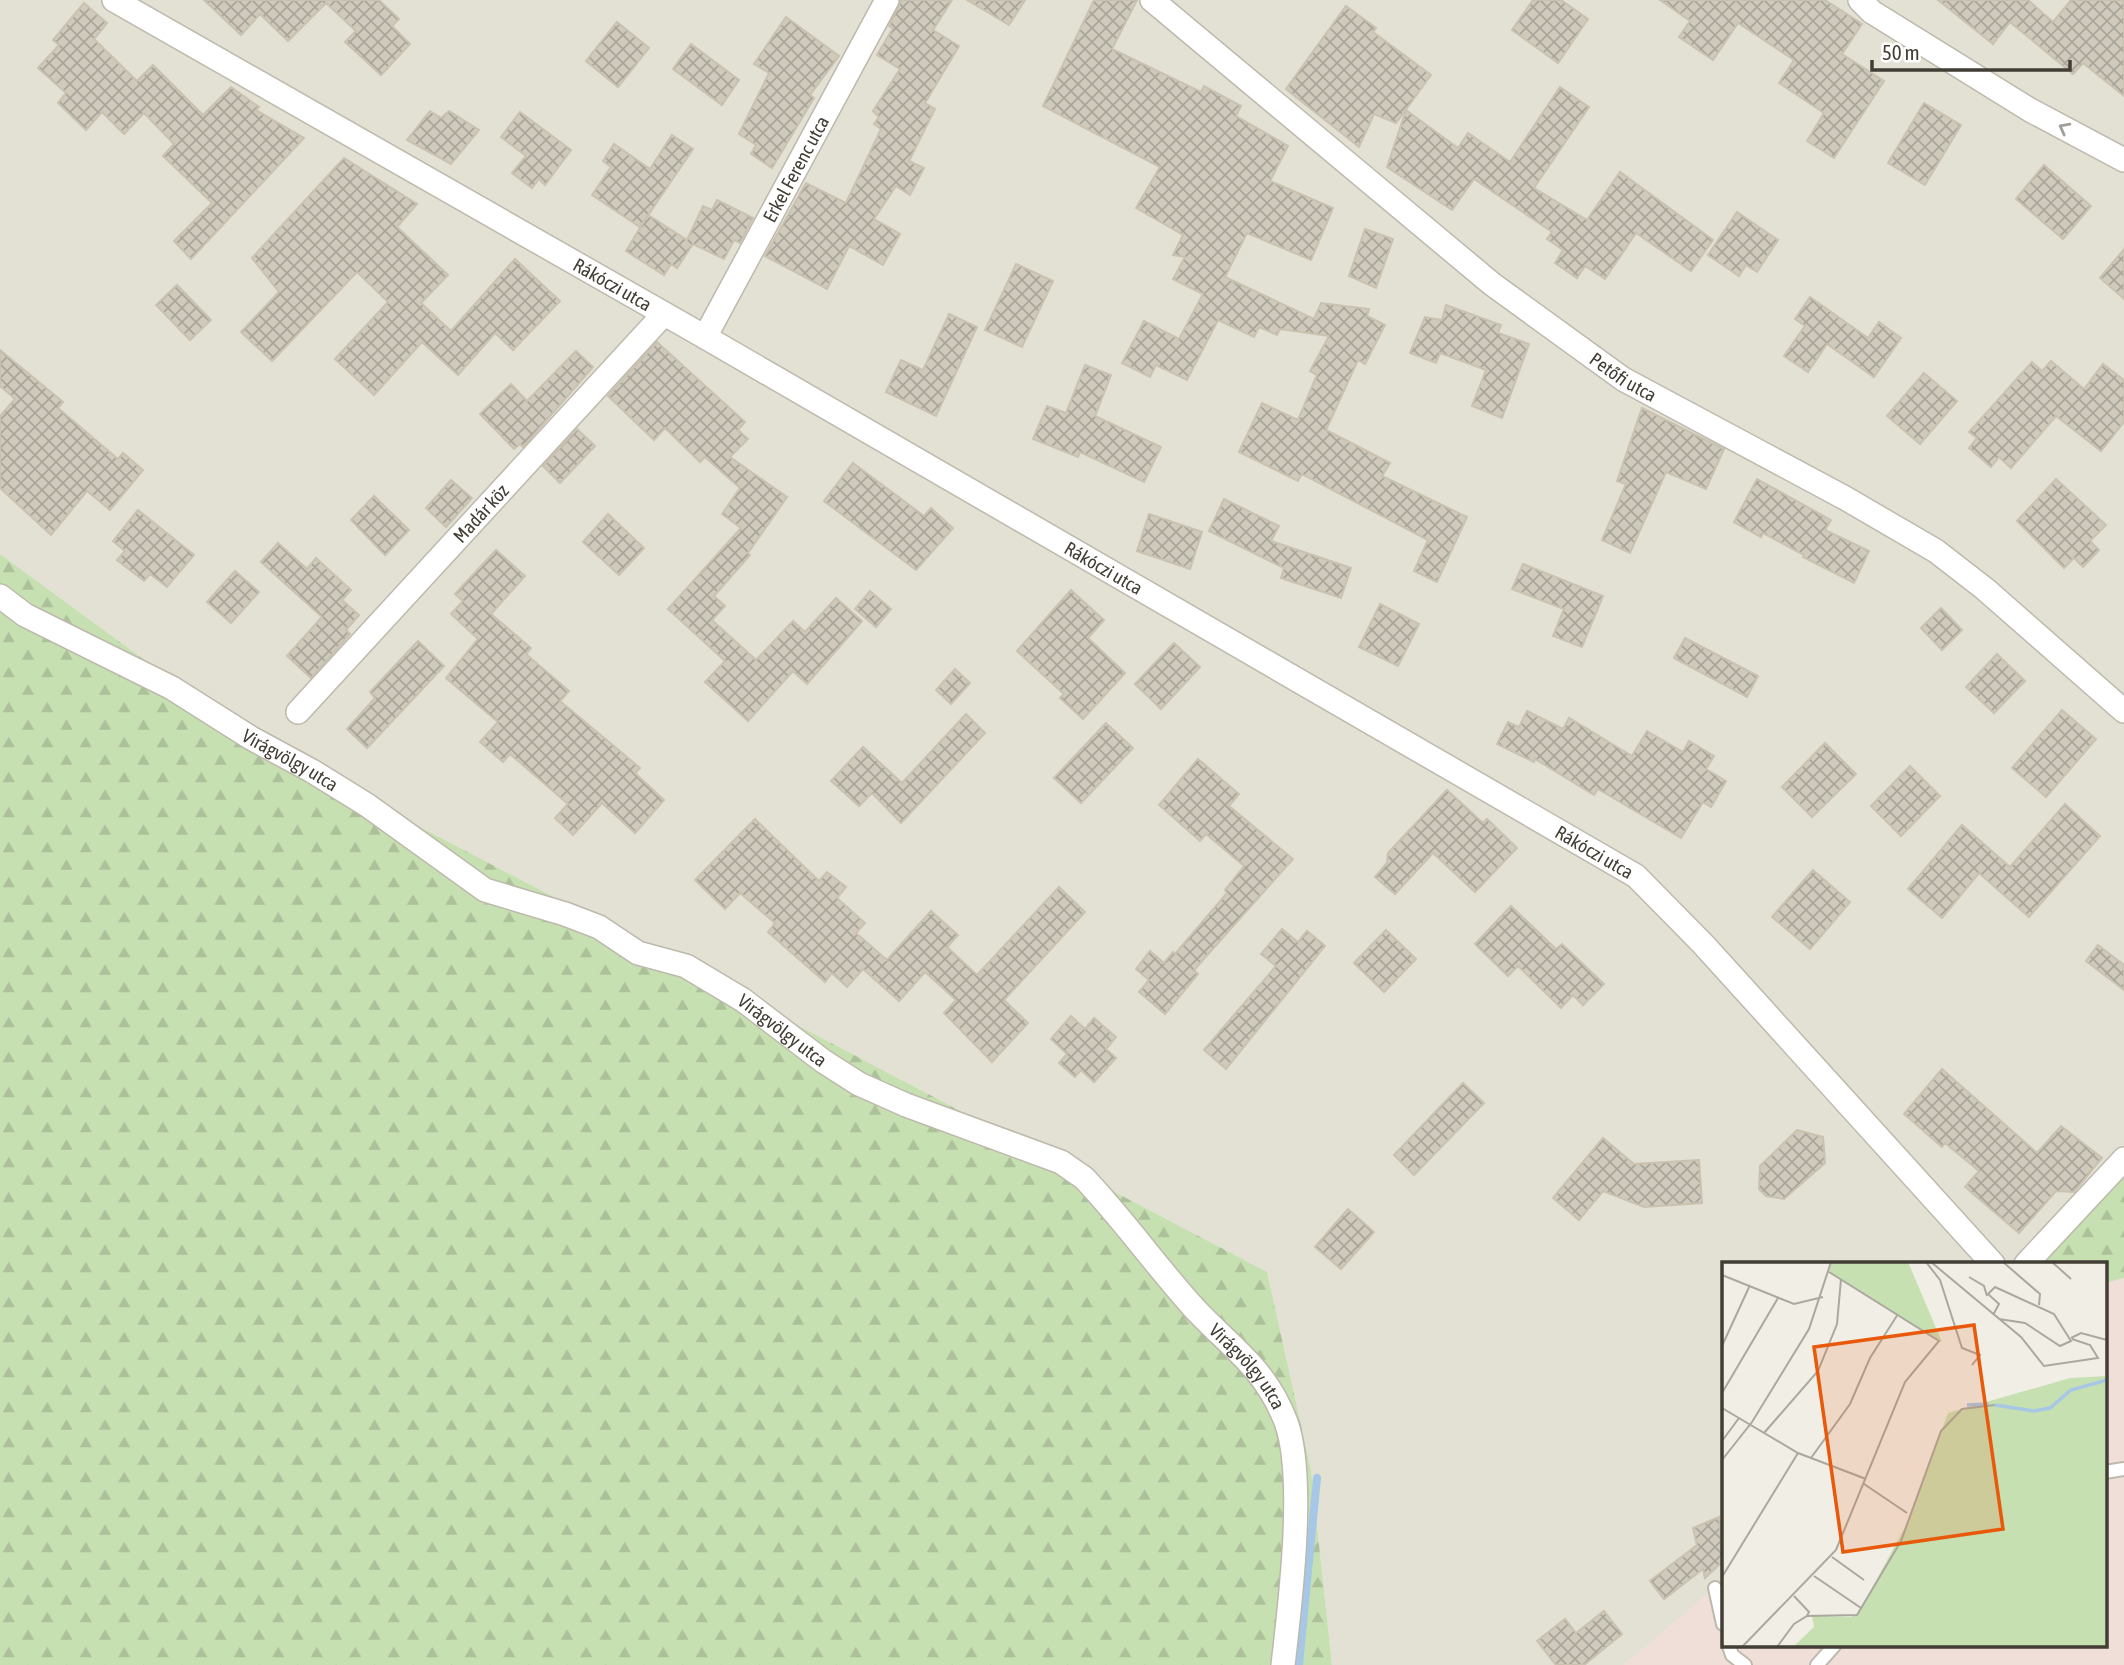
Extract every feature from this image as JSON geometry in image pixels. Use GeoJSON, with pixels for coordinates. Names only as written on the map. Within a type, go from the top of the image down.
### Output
{"type":"FeatureCollection","features":[{"type":"Feature","properties":{"kind":"street","name":"Rákóczi utca"},"geometry":{"type":"LineString","coordinates":[[114,0],[705,337],[1636,876],[1703,944],[1991,1262]]}},
{"type":"Feature","properties":{"kind":"street","name":"Erkel Ferenc utca"},"geometry":{"type":"LineString","coordinates":[[705,337],[887,0]]}},
{"type":"Feature","properties":{"kind":"street","name":"Petőfi utca"},"geometry":{"type":"LineString","coordinates":[[1152,0],[1492,284],[1623,379],[1845,498],[1936,551],[1985,589],[2124,711]]}},
{"type":"Feature","properties":{"kind":"street"},"geometry":{"type":"LineString","coordinates":[[1860,0],[1872,12],[2030,110],[2124,160]]}},
{"type":"Feature","properties":{"kind":"street","name":"Madár köz"},"geometry":{"type":"LineString","coordinates":[[298,712],[663,315]]}},
{"type":"Feature","properties":{"kind":"street","name":"Virágvölgy utca"},"geometry":{"type":"LineString","coordinates":[[0,596],[25,615],[172,688],[251,738],[312,771],[367,805],[485,890],[576,918],[599,927],[638,953],[686,966],[743,1000],[823,1061],[859,1084],[906,1105],[1061,1162],[1084,1178],[1197,1310],[1251,1364],[1269,1388],[1286,1423],[1294,1454],[1295,1500],[1283,1665]]}},
{"type":"Feature","properties":{"kind":"street"},"geometry":{"type":"LineString","coordinates":[[2028,1262],[2124,1159]]}},
{"type":"Feature","properties":{"kind":"lane"},"geometry":{"type":"LineString","coordinates":[[2106,1472],[2124,1469]]}},
{"type":"Feature","properties":{"kind":"lane"},"geometry":{"type":"LineString","coordinates":[[1715,1588],[1722,1620]]}},
{"type":"Feature","properties":{"kind":"lane"},"geometry":{"type":"LineString","coordinates":[[1730,1648],[1732,1655],[1745,1665]]}},
{"type":"Feature","properties":{"kind":"lane"},"geometry":{"type":"LineString","coordinates":[[1816,1665],[1832,1648]]}},
{"type":"Feature","properties":{"kind":"shaded area"},"geometry":{"type":"Polygon","coordinates":[[[0,0],[2124,0],[2124,1159],[2028,1262],[1722,1262],[1722,1582],[1624,1665],[1332,1665],[1311,1470],[1267,1272],[251,738],[0,554],[0,0]]]}},
{"type":"Feature","properties":{"kind":"shaded area"},"geometry":{"type":"Polygon","coordinates":[[[2124,1278],[2124,1665],[1624,1665],[1722,1582],[1722,1648],[2106,1648],[2106,1283],[2124,1278]]]}},
{"type":"Feature","properties":{"kind":"green space"},"geometry":{"type":"Polygon","coordinates":[[[0,554],[251,738],[1267,1272],[1311,1470],[1332,1665],[0,1665],[0,554]]]}},
{"type":"Feature","properties":{"kind":"green space"},"geometry":{"type":"Polygon","coordinates":[[[2124,1159],[2124,1278],[2106,1283],[2106,1262],[2028,1262],[2124,1159]]]}},
{"type":"Feature","properties":{"kind":"building"},"geometry":{"type":"Polygon","coordinates":[[[204,0],[379,0],[399,19],[392,26],[410,44],[381,75],[345,42],[356,31],[326,3],[288,41],[260,14],[241,35],[204,0]]]}},
{"type":"Feature","properties":{"kind":"building"},"geometry":{"type":"Polygon","coordinates":[[[901,0],[952,0],[933,30],[959,46],[925,103],[935,109],[909,161],[924,168],[910,195],[896,186],[874,219],[900,234],[883,265],[849,246],[827,289],[765,256],[806,183],[846,203],[881,129],[874,124],[879,117],[873,111],[900,69],[877,55],[893,28],[889,26],[901,0]]]}},
{"type":"Feature","properties":{"kind":"building"},"geometry":{"type":"Polygon","coordinates":[[[967,0],[1025,0],[1009,25],[967,0]]]}},
{"type":"Feature","properties":{"kind":"building"},"geometry":{"type":"Polygon","coordinates":[[[1094,0],[1137,0],[1112,49],[1201,92],[1204,86],[1241,106],[1236,116],[1288,146],[1270,181],[1333,208],[1311,260],[1247,233],[1225,277],[1314,319],[1321,303],[1369,309],[1367,316],[1385,325],[1365,364],[1358,360],[1326,430],[1390,463],[1382,476],[1467,517],[1437,582],[1414,571],[1428,540],[1302,474],[1298,481],[1239,452],[1262,403],[1298,420],[1317,375],[1310,371],[1329,336],[1280,329],[1277,335],[1259,327],[1254,337],[1218,320],[1187,380],[1156,365],[1150,377],[1122,363],[1144,321],[1179,339],[1203,294],[1173,279],[1185,257],[1173,255],[1183,235],[1136,208],[1160,167],[1043,106],[1094,0]]]}},
{"type":"Feature","properties":{"kind":"building"},"geometry":{"type":"Polygon","coordinates":[[[1533,0],[1561,0],[1588,19],[1558,63],[1512,30],[1533,0]]]}},
{"type":"Feature","properties":{"kind":"building"},"geometry":{"type":"Polygon","coordinates":[[[1660,0],[1825,0],[1862,24],[1842,54],[1884,81],[1834,158],[1807,141],[1824,113],[1779,83],[1794,60],[1738,23],[1713,60],[1679,37],[1690,21],[1660,0]]]}},
{"type":"Feature","properties":{"kind":"building"},"geometry":{"type":"Polygon","coordinates":[[[1938,0],[2028,0],[2053,22],[2071,0],[2124,0],[2124,96],[2083,63],[2073,74],[2010,22],[1993,44],[1938,0]]]}},
{"type":"Feature","properties":{"kind":"building"},"geometry":{"type":"Polygon","coordinates":[[[84,3],[107,23],[94,39],[137,81],[153,65],[203,115],[231,87],[259,107],[256,110],[304,138],[191,259],[174,241],[212,203],[163,156],[174,144],[144,113],[124,134],[102,112],[86,130],[58,103],[66,93],[38,68],[59,45],[53,40],[84,3]]]}},
{"type":"Feature","properties":{"kind":"building"},"geometry":{"type":"Polygon","coordinates":[[[1346,6],[1376,28],[1373,32],[1431,75],[1396,123],[1374,114],[1359,147],[1286,89],[1346,6]]]}},
{"type":"Feature","properties":{"kind":"building"},"geometry":{"type":"Polygon","coordinates":[[[786,17],[839,56],[810,95],[814,98],[772,168],[751,154],[756,145],[739,134],[769,73],[754,64],[786,17]]]}},
{"type":"Feature","properties":{"kind":"building"},"geometry":{"type":"Polygon","coordinates":[[[617,22],[649,48],[618,87],[586,61],[617,22]]]}},
{"type":"Feature","properties":{"kind":"building"},"geometry":{"type":"Polygon","coordinates":[[[691,44],[739,80],[722,105],[673,69],[691,44]]]}},
{"type":"Feature","properties":{"kind":"building"},"geometry":{"type":"Polygon","coordinates":[[[1560,87],[1589,107],[1534,188],[1587,220],[1620,172],[1713,240],[1691,271],[1636,233],[1605,279],[1585,266],[1577,278],[1555,263],[1563,250],[1547,239],[1552,232],[1474,179],[1452,210],[1387,167],[1406,110],[1458,148],[1468,133],[1510,162],[1560,87]]]}},
{"type":"Feature","properties":{"kind":"building"},"geometry":{"type":"Polygon","coordinates":[[[1924,103],[1961,125],[1925,185],[1888,163],[1924,103]]]}},
{"type":"Feature","properties":{"kind":"building"},"geometry":{"type":"Polygon","coordinates":[[[430,111],[441,118],[449,111],[479,130],[451,164],[407,140],[430,111]]]}},
{"type":"Feature","properties":{"kind":"building"},"geometry":{"type":"Polygon","coordinates":[[[520,112],[571,150],[545,185],[539,179],[532,188],[512,173],[526,156],[501,137],[520,112]]]}},
{"type":"Feature","properties":{"kind":"building"},"geometry":{"type":"Polygon","coordinates":[[[672,135],[693,149],[640,227],[592,195],[611,167],[603,161],[614,144],[650,169],[672,135]]]}},
{"type":"Feature","properties":{"kind":"building"},"geometry":{"type":"Polygon","coordinates":[[[344,158],[417,204],[397,227],[448,275],[421,303],[451,331],[515,259],[560,301],[513,350],[495,333],[458,375],[422,342],[374,395],[335,359],[388,302],[357,272],[272,361],[241,332],[279,292],[252,258],[344,158]]]}},
{"type":"Feature","properties":{"kind":"building"},"geometry":{"type":"Polygon","coordinates":[[[2044,165],[2091,206],[2063,239],[2016,199],[2044,165]]]}},
{"type":"Feature","properties":{"kind":"building"},"geometry":{"type":"Polygon","coordinates":[[[717,200],[753,218],[740,243],[734,240],[724,259],[693,244],[677,268],[671,264],[664,275],[626,251],[648,215],[687,240],[703,206],[712,210],[717,200]]]}},
{"type":"Feature","properties":{"kind":"building"},"geometry":{"type":"Polygon","coordinates":[[[1737,212],[1778,240],[1757,272],[1746,265],[1739,276],[1708,255],[1737,212]]]}},
{"type":"Feature","properties":{"kind":"building"},"geometry":{"type":"Polygon","coordinates":[[[1365,229],[1393,239],[1376,288],[1349,276],[1365,229]]]}},
{"type":"Feature","properties":{"kind":"building"},"geometry":{"type":"Polygon","coordinates":[[[2124,249],[2124,299],[2100,278],[2124,249]]]}},
{"type":"Feature","properties":{"kind":"building"},"geometry":{"type":"Polygon","coordinates":[[[1016,264],[1053,281],[1022,347],[985,330],[1016,264]]]}},
{"type":"Feature","properties":{"kind":"building"},"geometry":{"type":"Polygon","coordinates":[[[177,285],[211,320],[190,340],[156,305],[177,285]]]}},
{"type":"Feature","properties":{"kind":"building"},"geometry":{"type":"Polygon","coordinates":[[[1810,297],[1868,338],[1879,322],[1901,338],[1874,377],[1827,344],[1808,372],[1784,356],[1805,326],[1795,319],[1810,297]]]}},
{"type":"Feature","properties":{"kind":"building"},"geometry":{"type":"Polygon","coordinates":[[[1446,305],[1501,325],[1498,333],[1529,344],[1502,418],[1472,406],[1486,370],[1440,353],[1436,363],[1410,353],[1425,317],[1442,320],[1446,305]]]}},
{"type":"Feature","properties":{"kind":"building"},"geometry":{"type":"Polygon","coordinates":[[[949,314],[977,327],[936,416],[886,392],[901,360],[923,370],[949,314]]]}},
{"type":"Feature","properties":{"kind":"building"},"geometry":{"type":"Polygon","coordinates":[[[657,342],[745,422],[738,430],[748,439],[730,457],[787,497],[748,553],[750,555],[714,596],[725,606],[712,620],[756,660],[793,621],[805,632],[836,598],[862,621],[807,684],[793,671],[748,721],[705,682],[725,661],[668,609],[741,528],[722,514],[740,488],[705,457],[700,462],[665,428],[654,440],[608,396],[657,342]]]}},
{"type":"Feature","properties":{"kind":"building"},"geometry":{"type":"Polygon","coordinates":[[[0,350],[63,402],[58,408],[118,459],[123,453],[143,470],[110,510],[87,491],[51,535],[0,488],[0,416],[15,399],[0,386],[0,350]]]}},
{"type":"Feature","properties":{"kind":"building"},"geometry":{"type":"Polygon","coordinates":[[[576,351],[593,367],[523,447],[520,444],[514,449],[480,414],[511,384],[527,401],[576,351]]]}},
{"type":"Feature","properties":{"kind":"building"},"geometry":{"type":"Polygon","coordinates":[[[2051,361],[2084,389],[2103,364],[2124,380],[2124,422],[2101,451],[2056,416],[2011,468],[1999,457],[1991,467],[1969,448],[1977,438],[1969,432],[2032,362],[2042,371],[2051,361]]]}},
{"type":"Feature","properties":{"kind":"building"},"geometry":{"type":"Polygon","coordinates":[[[1085,365],[1111,375],[1095,416],[1161,447],[1144,482],[1080,452],[1078,457],[1033,439],[1047,406],[1066,413],[1085,365]]]}},
{"type":"Feature","properties":{"kind":"building"},"geometry":{"type":"Polygon","coordinates":[[[1924,373],[1957,401],[1920,444],[1887,416],[1924,373]]]}},
{"type":"Feature","properties":{"kind":"building"},"geometry":{"type":"Polygon","coordinates":[[[1642,408],[1724,449],[1706,489],[1666,472],[1630,553],[1602,540],[1626,484],[1617,481],[1642,408]]]}},
{"type":"Feature","properties":{"kind":"building"},"geometry":{"type":"Polygon","coordinates":[[[577,429],[595,446],[560,483],[543,466],[577,429]]]}},
{"type":"Feature","properties":{"kind":"building"},"geometry":{"type":"Polygon","coordinates":[[[853,463],[924,516],[931,508],[953,528],[916,570],[824,501],[853,463]]]}},
{"type":"Feature","properties":{"kind":"building"},"geometry":{"type":"Polygon","coordinates":[[[1757,479],[1831,520],[1825,530],[1869,551],[1854,583],[1763,533],[1761,537],[1734,522],[1757,479]]]}},
{"type":"Feature","properties":{"kind":"building"},"geometry":{"type":"Polygon","coordinates":[[[2056,479],[2106,525],[2090,541],[2099,550],[2083,567],[2074,558],[2064,568],[2017,521],[2056,479]]]}},
{"type":"Feature","properties":{"kind":"building"},"geometry":{"type":"Polygon","coordinates":[[[451,480],[472,498],[446,527],[426,508],[451,480]]]}},
{"type":"Feature","properties":{"kind":"building"},"geometry":{"type":"Polygon","coordinates":[[[374,496],[409,530],[385,555],[351,520],[374,496]]]}},
{"type":"Feature","properties":{"kind":"building"},"geometry":{"type":"Polygon","coordinates":[[[1224,499],[1279,526],[1271,541],[1351,568],[1341,598],[1281,578],[1284,568],[1209,531],[1224,499]]]}},
{"type":"Feature","properties":{"kind":"building"},"geometry":{"type":"Polygon","coordinates":[[[138,510],[194,555],[167,587],[150,574],[144,581],[117,560],[125,551],[113,541],[138,510]]]}},
{"type":"Feature","properties":{"kind":"building"},"geometry":{"type":"Polygon","coordinates":[[[608,514],[644,548],[619,575],[583,542],[608,514]]]}},
{"type":"Feature","properties":{"kind":"building"},"geometry":{"type":"Polygon","coordinates":[[[1149,514],[1202,532],[1190,569],[1137,551],[1149,514]]]}},
{"type":"Feature","properties":{"kind":"building"},"geometry":{"type":"Polygon","coordinates":[[[278,543],[307,569],[316,558],[351,590],[342,600],[359,615],[346,630],[350,634],[311,678],[287,656],[322,617],[261,562],[278,543]]]}},
{"type":"Feature","properties":{"kind":"building"},"geometry":{"type":"Polygon","coordinates":[[[496,550],[525,576],[491,614],[531,648],[526,654],[569,691],[560,701],[640,768],[635,773],[664,800],[635,833],[602,803],[573,835],[555,818],[568,804],[510,754],[503,762],[480,742],[498,722],[446,678],[478,639],[451,614],[463,601],[455,594],[496,550]]]}},
{"type":"Feature","properties":{"kind":"building"},"geometry":{"type":"Polygon","coordinates":[[[1523,564],[1603,596],[1582,647],[1553,636],[1564,609],[1512,589],[1523,564]]]}},
{"type":"Feature","properties":{"kind":"building"},"geometry":{"type":"Polygon","coordinates":[[[235,571],[259,592],[231,623],[207,602],[235,571]]]}},
{"type":"Feature","properties":{"kind":"building"},"geometry":{"type":"Polygon","coordinates":[[[1071,590],[1104,620],[1088,638],[1125,673],[1083,719],[1060,698],[1064,694],[1017,651],[1071,590]]]}},
{"type":"Feature","properties":{"kind":"building"},"geometry":{"type":"Polygon","coordinates":[[[870,591],[891,609],[876,627],[855,609],[870,591]]]}},
{"type":"Feature","properties":{"kind":"building"},"geometry":{"type":"Polygon","coordinates":[[[1380,604],[1419,624],[1398,666],[1359,647],[1380,604]]]}},
{"type":"Feature","properties":{"kind":"building"},"geometry":{"type":"Polygon","coordinates":[[[1941,608],[1962,630],[1942,650],[1921,628],[1941,608]]]}},
{"type":"Feature","properties":{"kind":"building"},"geometry":{"type":"Polygon","coordinates":[[[1685,638],[1758,676],[1747,697],[1674,658],[1685,638]]]}},
{"type":"Feature","properties":{"kind":"building"},"geometry":{"type":"Polygon","coordinates":[[[418,641],[444,666],[367,748],[347,729],[375,698],[370,692],[418,641]]]}},
{"type":"Feature","properties":{"kind":"building"},"geometry":{"type":"Polygon","coordinates":[[[1174,643],[1200,667],[1161,709],[1135,684],[1174,643]]]}},
{"type":"Feature","properties":{"kind":"building"},"geometry":{"type":"Polygon","coordinates":[[[1997,654],[2025,681],[1994,713],[1966,687],[1997,654]]]}},
{"type":"Feature","properties":{"kind":"building"},"geometry":{"type":"Polygon","coordinates":[[[955,669],[970,683],[951,704],[936,690],[955,669]]]}},
{"type":"Feature","properties":{"kind":"building"},"geometry":{"type":"Polygon","coordinates":[[[2062,710],[2096,739],[2046,797],[2012,768],[2062,710]]]}},
{"type":"Feature","properties":{"kind":"building"},"geometry":{"type":"Polygon","coordinates":[[[1527,711],[1563,729],[1569,718],[1632,756],[1647,731],[1683,752],[1689,741],[1714,756],[1706,769],[1726,781],[1711,807],[1703,802],[1681,838],[1598,789],[1594,795],[1535,759],[1534,762],[1497,744],[1508,722],[1519,727],[1527,711]]]}},
{"type":"Feature","properties":{"kind":"building"},"geometry":{"type":"Polygon","coordinates":[[[966,714],[985,733],[901,823],[872,793],[859,806],[831,781],[863,747],[902,783],[966,714]]]}},
{"type":"Feature","properties":{"kind":"building"},"geometry":{"type":"Polygon","coordinates":[[[1106,723],[1133,748],[1081,803],[1054,778],[1106,723]]]}},
{"type":"Feature","properties":{"kind":"building"},"geometry":{"type":"Polygon","coordinates":[[[1825,743],[1856,774],[1812,817],[1782,787],[1825,743]]]}},
{"type":"Feature","properties":{"kind":"building"},"geometry":{"type":"Polygon","coordinates":[[[1198,759],[1239,794],[1229,806],[1293,859],[1194,970],[1198,974],[1165,1014],[1139,992],[1149,980],[1136,969],[1150,951],[1164,963],[1173,952],[1175,954],[1227,893],[1225,890],[1244,866],[1206,834],[1200,841],[1159,805],[1198,759]]]}},
{"type":"Feature","properties":{"kind":"building"},"geometry":{"type":"Polygon","coordinates":[[[1910,766],[1940,796],[1901,836],[1871,806],[1910,766]]]}},
{"type":"Feature","properties":{"kind":"building"},"geometry":{"type":"Polygon","coordinates":[[[1447,790],[1483,823],[1487,819],[1517,848],[1475,892],[1433,853],[1395,894],[1375,877],[1387,863],[1388,853],[1447,790]]]}},
{"type":"Feature","properties":{"kind":"building"},"geometry":{"type":"Polygon","coordinates":[[[2065,804],[2100,836],[2029,917],[1979,873],[1942,918],[1908,889],[1962,825],[2010,867],[2065,804]]]}},
{"type":"Feature","properties":{"kind":"building"},"geometry":{"type":"Polygon","coordinates":[[[755,819],[819,881],[827,872],[846,887],[837,898],[865,923],[856,933],[887,960],[931,911],[958,935],[947,947],[977,975],[1059,887],[1085,912],[1004,1000],[1028,1023],[992,1062],[944,1013],[956,1000],[925,972],[899,1001],[863,969],[847,987],[832,973],[825,982],[768,932],[775,923],[740,893],[725,909],[695,880],[755,819]]]}},
{"type":"Feature","properties":{"kind":"building"},"geometry":{"type":"Polygon","coordinates":[[[1813,870],[1850,902],[1810,949],[1772,917],[1813,870]]]}},
{"type":"Feature","properties":{"kind":"building"},"geometry":{"type":"Polygon","coordinates":[[[1511,906],[1556,949],[1562,944],[1604,984],[1583,1005],[1573,995],[1561,1008],[1518,966],[1508,976],[1475,944],[1511,906]]]}},
{"type":"Feature","properties":{"kind":"building"},"geometry":{"type":"Polygon","coordinates":[[[1282,929],[1298,942],[1307,931],[1325,946],[1226,1069],[1204,1050],[1276,966],[1261,954],[1282,929]]]}},
{"type":"Feature","properties":{"kind":"building"},"geometry":{"type":"Polygon","coordinates":[[[1386,930],[1416,959],[1384,992],[1354,963],[1386,930]]]}},
{"type":"Feature","properties":{"kind":"building"},"geometry":{"type":"Polygon","coordinates":[[[2098,945],[2124,965],[2124,990],[2086,961],[2098,945]]]}},
{"type":"Feature","properties":{"kind":"building"},"geometry":{"type":"Polygon","coordinates":[[[1071,1016],[1085,1029],[1094,1018],[1116,1037],[1106,1049],[1116,1058],[1094,1082],[1081,1070],[1075,1077],[1059,1063],[1067,1054],[1051,1039],[1071,1016]]]}},
{"type":"Feature","properties":{"kind":"building"},"geometry":{"type":"Polygon","coordinates":[[[1942,1069],[2037,1153],[2061,1126],[2102,1158],[2074,1192],[2056,1191],[2019,1233],[1965,1187],[1979,1171],[1945,1143],[1942,1147],[1904,1114],[1942,1069]]]}},
{"type":"Feature","properties":{"kind":"building"},"geometry":{"type":"Polygon","coordinates":[[[1463,1083],[1484,1103],[1414,1175],[1394,1155],[1463,1083]]]}},
{"type":"Feature","properties":{"kind":"building"},"geometry":{"type":"Polygon","coordinates":[[[1797,1130],[1823,1137],[1825,1163],[1784,1199],[1766,1196],[1759,1189],[1760,1166],[1797,1130]]]}},
{"type":"Feature","properties":{"kind":"building"},"geometry":{"type":"Polygon","coordinates":[[[1603,1138],[1634,1164],[1699,1160],[1702,1203],[1644,1207],[1603,1191],[1579,1220],[1553,1198],[1603,1138]]]}},
{"type":"Feature","properties":{"kind":"building"},"geometry":{"type":"Polygon","coordinates":[[[1348,1209],[1374,1232],[1341,1269],[1315,1247],[1348,1209]]]}},
{"type":"Feature","properties":{"kind":"building"},"geometry":{"type":"Polygon","coordinates":[[[1719,1517],[1722,1562],[1705,1578],[1703,1569],[1664,1599],[1650,1581],[1697,1545],[1693,1528],[1719,1517]]]}},
{"type":"Feature","properties":{"kind":"building"},"geometry":{"type":"Polygon","coordinates":[[[1604,1611],[1622,1634],[1584,1665],[1556,1665],[1537,1641],[1565,1619],[1576,1633],[1604,1611]]]}},
{"type":"Feature","properties":{"kind":"waterway"},"geometry":{"type":"LineString","coordinates":[[1299,1665],[1317,1478]]}}]}
